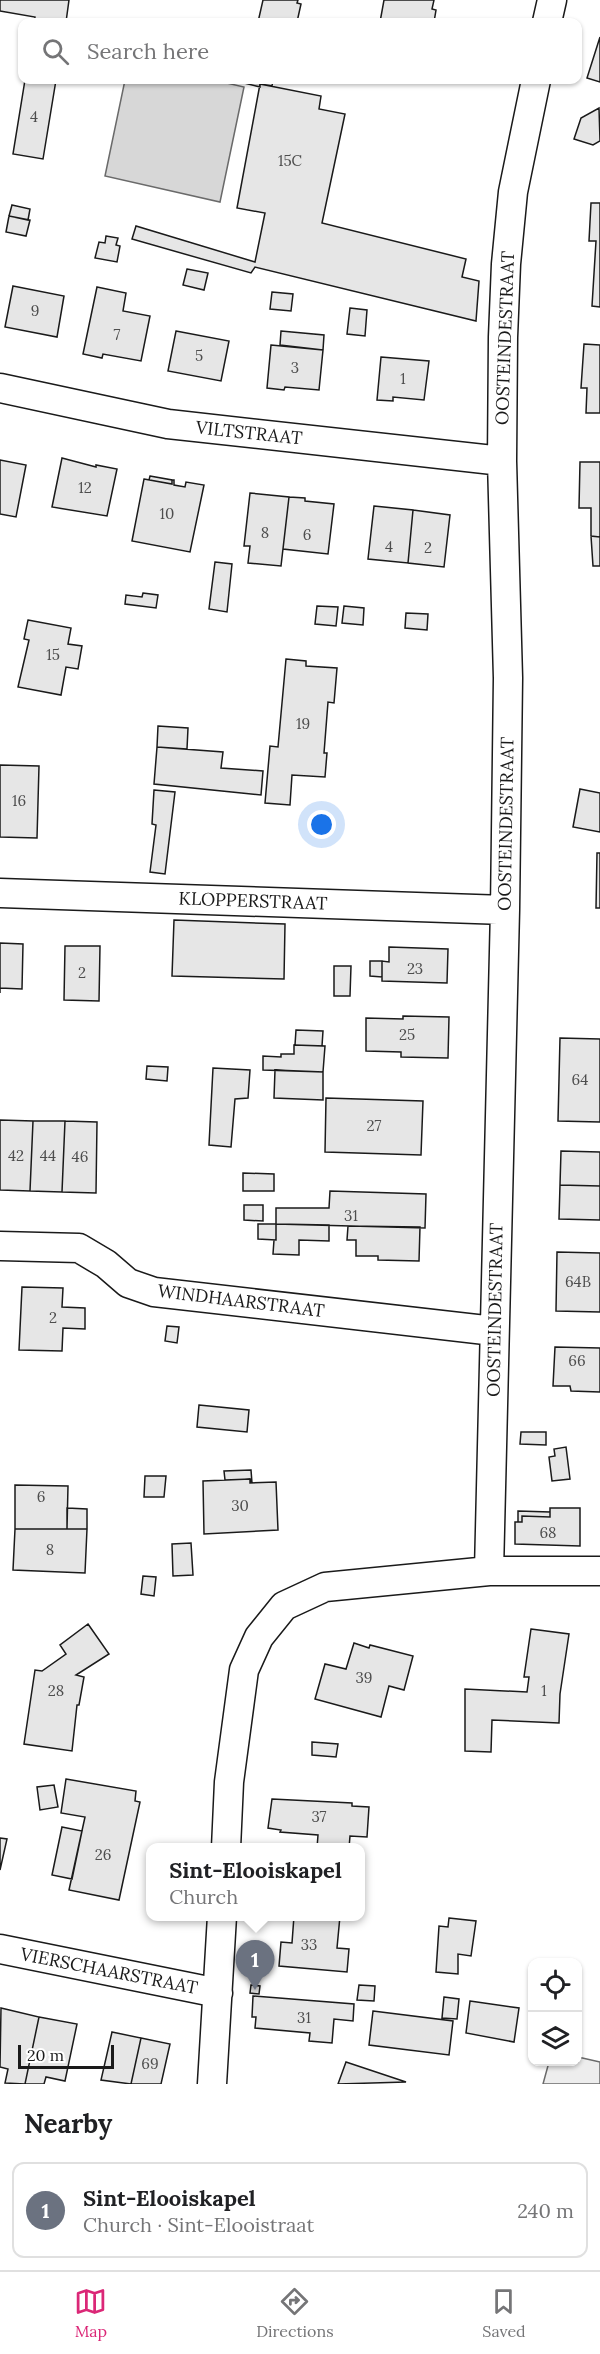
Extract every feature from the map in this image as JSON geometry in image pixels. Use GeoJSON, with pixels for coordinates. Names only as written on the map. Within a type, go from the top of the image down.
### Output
{"type":"FeatureCollection","features":[{"type":"Feature","properties":{"kind":"street"},"geometry":{"type":"LineString","coordinates":[[548,18],[552,0]]}},
{"type":"Feature","properties":{"kind":"street","name":"OOSTEINDESTRAAT"},"geometry":{"type":"LineString","coordinates":[[489,1571],[505,909],[508,678],[502,461],[503,338],[513,192],[535,84]]}},
{"type":"Feature","properties":{"kind":"street","name":"VILTSTRAAT"},"geometry":{"type":"LineString","coordinates":[[0,388],[168,424],[502,461]]}},
{"type":"Feature","properties":{"kind":"street","name":"KLOPPERSTRAAT"},"geometry":{"type":"LineString","coordinates":[[0,893],[505,909]]}},
{"type":"Feature","properties":{"kind":"street","name":"WINDHAARSTRAAT"},"geometry":{"type":"LineString","coordinates":[[0,1246],[79,1248],[106,1264],[128,1283],[154,1292],[494,1331]]}},
{"type":"Feature","properties":{"kind":"street"},"geometry":{"type":"LineString","coordinates":[[226,1843],[230,1782],[244,1670],[259,1637],[284,1606],[325,1587],[489,1571],[600,1571]]}},
{"type":"Feature","properties":{"kind":"street"},"geometry":{"type":"LineString","coordinates":[[212,2084],[222,1921]]}},
{"type":"Feature","properties":{"kind":"street","name":"VIERSCHAARSTRAAT"},"geometry":{"type":"LineString","coordinates":[[0,1949],[218,1993]]}},
{"type":"Feature","properties":{"kind":"shaded area"},"geometry":{"type":"Polygon","coordinates":[[[124,84],[231,84],[244,87],[220,202],[105,176],[124,84]]]}},
{"type":"Feature","properties":{"kind":"shaded area"},"geometry":{"type":"Polygon","coordinates":[[[582,2058],[600,2062],[600,2084],[543,2084],[548,2066],[582,2066],[582,2058]]]}},
{"type":"Feature","properties":{"kind":"building"},"geometry":{"type":"Polygon","coordinates":[[[0,0],[69,0],[67,18],[35,18],[0,11],[0,0]]]}},
{"type":"Feature","properties":{"kind":"building"},"geometry":{"type":"Polygon","coordinates":[[[263,0],[298,0],[297,3],[301,4],[298,18],[259,18],[263,0]]]}},
{"type":"Feature","properties":{"kind":"building"},"geometry":{"type":"Polygon","coordinates":[[[384,0],[434,0],[432,9],[436,10],[435,18],[381,18],[384,0]]]}},
{"type":"Feature","properties":{"kind":"building"},"geometry":{"type":"Polygon","coordinates":[[[600,37],[600,82],[587,78],[600,37]]]}},
{"type":"Feature","properties":{"kind":"building"},"geometry":{"type":"Polygon","coordinates":[[[24,84],[55,84],[43,159],[13,154],[24,84]]]}},
{"type":"Feature","properties":{"kind":"building"},"geometry":{"type":"Polygon","coordinates":[[[260,84],[321,96],[319,109],[345,114],[322,223],[466,259],[462,277],[479,281],[476,321],[255,267],[251,273],[132,239],[136,226],[255,262],[265,213],[237,208],[260,84]]]}},
{"type":"Feature","properties":{"kind":"building"},"geometry":{"type":"Polygon","coordinates":[[[599,108],[600,141],[593,145],[574,139],[581,118],[599,108]]]}},
{"type":"Feature","properties":{"kind":"building"},"geometry":{"type":"Polygon","coordinates":[[[591,203],[600,203],[600,307],[592,306],[596,241],[589,241],[591,203]]]}},
{"type":"Feature","properties":{"kind":"building"},"geometry":{"type":"Polygon","coordinates":[[[12,205],[30,209],[28,220],[9,216],[12,205]]]}},
{"type":"Feature","properties":{"kind":"building"},"geometry":{"type":"Polygon","coordinates":[[[9,216],[30,220],[26,236],[6,232],[9,216]]]}},
{"type":"Feature","properties":{"kind":"building"},"geometry":{"type":"Polygon","coordinates":[[[106,236],[118,238],[116,245],[120,246],[117,262],[95,258],[99,242],[105,243],[106,236]]]}},
{"type":"Feature","properties":{"kind":"building"},"geometry":{"type":"Polygon","coordinates":[[[187,269],[208,273],[204,290],[183,285],[187,269]]]}},
{"type":"Feature","properties":{"kind":"building"},"geometry":{"type":"Polygon","coordinates":[[[13,286],[64,296],[57,337],[5,327],[13,286]]]}},
{"type":"Feature","properties":{"kind":"building"},"geometry":{"type":"Polygon","coordinates":[[[97,287],[126,293],[123,311],[150,316],[141,361],[103,354],[102,358],[83,354],[97,287]]]}},
{"type":"Feature","properties":{"kind":"building"},"geometry":{"type":"Polygon","coordinates":[[[272,292],[293,294],[291,311],[270,309],[272,292]]]}},
{"type":"Feature","properties":{"kind":"building"},"geometry":{"type":"Polygon","coordinates":[[[350,308],[367,310],[365,336],[347,334],[350,308]]]}},
{"type":"Feature","properties":{"kind":"building"},"geometry":{"type":"Polygon","coordinates":[[[176,331],[229,341],[221,381],[168,371],[176,331]]]}},
{"type":"Feature","properties":{"kind":"building"},"geometry":{"type":"Polygon","coordinates":[[[281,331],[324,335],[323,350],[280,345],[281,331]]]}},
{"type":"Feature","properties":{"kind":"building"},"geometry":{"type":"Polygon","coordinates":[[[584,344],[600,345],[600,413],[586,413],[587,388],[581,388],[584,344]]]}},
{"type":"Feature","properties":{"kind":"building"},"geometry":{"type":"Polygon","coordinates":[[[271,345],[323,350],[319,390],[267,388],[271,345]]]}},
{"type":"Feature","properties":{"kind":"building"},"geometry":{"type":"Polygon","coordinates":[[[381,357],[429,361],[424,400],[393,397],[393,401],[377,400],[381,357]]]}},
{"type":"Feature","properties":{"kind":"building"},"geometry":{"type":"Polygon","coordinates":[[[62,458],[96,467],[96,465],[117,469],[107,516],[52,507],[62,458]]]}},
{"type":"Feature","properties":{"kind":"building"},"geometry":{"type":"Polygon","coordinates":[[[0,460],[26,465],[16,517],[0,514],[0,460]]]}},
{"type":"Feature","properties":{"kind":"building"},"geometry":{"type":"Polygon","coordinates":[[[580,462],[600,462],[600,537],[591,536],[591,508],[579,508],[580,462]]]}},
{"type":"Feature","properties":{"kind":"building"},"geometry":{"type":"Polygon","coordinates":[[[150,476],[172,480],[172,484],[149,480],[150,476]]]}},
{"type":"Feature","properties":{"kind":"building"},"geometry":{"type":"Polygon","coordinates":[[[144,479],[172,484],[174,480],[174,485],[185,487],[186,482],[204,485],[190,552],[132,541],[144,479]]]}},
{"type":"Feature","properties":{"kind":"building"},"geometry":{"type":"Polygon","coordinates":[[[250,493],[289,497],[281,566],[248,563],[250,546],[244,546],[250,493]]]}},
{"type":"Feature","properties":{"kind":"building"},"geometry":{"type":"Polygon","coordinates":[[[289,497],[334,504],[328,554],[283,549],[289,497]]]}},
{"type":"Feature","properties":{"kind":"building"},"geometry":{"type":"Polygon","coordinates":[[[374,506],[413,510],[408,563],[368,559],[374,506]]]}},
{"type":"Feature","properties":{"kind":"building"},"geometry":{"type":"Polygon","coordinates":[[[413,510],[450,515],[444,567],[408,563],[413,510]]]}},
{"type":"Feature","properties":{"kind":"building"},"geometry":{"type":"Polygon","coordinates":[[[591,536],[600,537],[600,566],[593,566],[591,536]]]}},
{"type":"Feature","properties":{"kind":"building"},"geometry":{"type":"Polygon","coordinates":[[[215,562],[232,564],[227,612],[209,609],[215,562]]]}},
{"type":"Feature","properties":{"kind":"building"},"geometry":{"type":"Polygon","coordinates":[[[143,593],[158,595],[156,608],[125,604],[126,595],[142,597],[143,593]]]}},
{"type":"Feature","properties":{"kind":"building"},"geometry":{"type":"Polygon","coordinates":[[[317,606],[338,607],[336,626],[315,624],[317,606]]]}},
{"type":"Feature","properties":{"kind":"building"},"geometry":{"type":"Polygon","coordinates":[[[344,606],[364,608],[363,625],[342,623],[344,606]]]}},
{"type":"Feature","properties":{"kind":"building"},"geometry":{"type":"Polygon","coordinates":[[[406,613],[428,614],[427,630],[405,628],[406,613]]]}},
{"type":"Feature","properties":{"kind":"building"},"geometry":{"type":"Polygon","coordinates":[[[28,620],[71,628],[68,644],[82,646],[78,669],[66,667],[61,695],[18,687],[29,640],[24,639],[28,620]]]}},
{"type":"Feature","properties":{"kind":"building"},"geometry":{"type":"Polygon","coordinates":[[[286,659],[306,661],[306,666],[337,668],[334,703],[328,702],[324,753],[327,753],[325,777],[292,775],[290,805],[265,803],[270,746],[278,747],[286,659]]]}},
{"type":"Feature","properties":{"kind":"building"},"geometry":{"type":"Polygon","coordinates":[[[158,726],[188,728],[187,749],[157,747],[158,726]]]}},
{"type":"Feature","properties":{"kind":"building"},"geometry":{"type":"Polygon","coordinates":[[[157,747],[223,752],[221,768],[263,771],[261,795],[154,784],[157,747]]]}},
{"type":"Feature","properties":{"kind":"building"},"geometry":{"type":"Polygon","coordinates":[[[0,765],[39,766],[37,838],[0,837],[0,765]]]}},
{"type":"Feature","properties":{"kind":"building"},"geometry":{"type":"Polygon","coordinates":[[[580,789],[600,793],[600,832],[573,827],[580,789]]]}},
{"type":"Feature","properties":{"kind":"building"},"geometry":{"type":"Polygon","coordinates":[[[154,790],[175,792],[165,874],[150,872],[156,825],[152,824],[154,790]]]}},
{"type":"Feature","properties":{"kind":"building"},"geometry":{"type":"Polygon","coordinates":[[[597,853],[600,853],[600,908],[596,908],[597,853]]]}},
{"type":"Feature","properties":{"kind":"building"},"geometry":{"type":"Polygon","coordinates":[[[174,920],[285,924],[284,979],[172,976],[174,920]]]}},
{"type":"Feature","properties":{"kind":"building"},"geometry":{"type":"Polygon","coordinates":[[[0,943],[23,944],[22,989],[0,988],[0,943]]]}},
{"type":"Feature","properties":{"kind":"building"},"geometry":{"type":"Polygon","coordinates":[[[65,946],[100,946],[99,1001],[64,1000],[65,946]]]}},
{"type":"Feature","properties":{"kind":"building"},"geometry":{"type":"Polygon","coordinates":[[[389,947],[448,949],[447,983],[382,981],[382,961],[389,962],[389,947]]]}},
{"type":"Feature","properties":{"kind":"building"},"geometry":{"type":"Polygon","coordinates":[[[370,961],[382,961],[382,977],[370,976],[370,961]]]}},
{"type":"Feature","properties":{"kind":"building"},"geometry":{"type":"Polygon","coordinates":[[[334,966],[351,966],[350,996],[334,996],[334,966]]]}},
{"type":"Feature","properties":{"kind":"building"},"geometry":{"type":"Polygon","coordinates":[[[403,1016],[449,1017],[448,1058],[401,1057],[401,1052],[366,1051],[366,1018],[403,1019],[403,1016]]]}},
{"type":"Feature","properties":{"kind":"building"},"geometry":{"type":"Polygon","coordinates":[[[296,1030],[323,1031],[322,1046],[295,1045],[296,1030]]]}},
{"type":"Feature","properties":{"kind":"building"},"geometry":{"type":"Polygon","coordinates":[[[560,1038],[600,1039],[600,1122],[558,1121],[560,1038]]]}},
{"type":"Feature","properties":{"kind":"building"},"geometry":{"type":"Polygon","coordinates":[[[294,1045],[325,1046],[323,1072],[263,1070],[263,1056],[281,1057],[281,1054],[294,1054],[294,1045]]]}},
{"type":"Feature","properties":{"kind":"building"},"geometry":{"type":"Polygon","coordinates":[[[147,1066],[168,1067],[167,1081],[146,1079],[147,1066]]]}},
{"type":"Feature","properties":{"kind":"building"},"geometry":{"type":"Polygon","coordinates":[[[213,1068],[250,1070],[248,1098],[235,1099],[231,1147],[209,1145],[213,1068]]]}},
{"type":"Feature","properties":{"kind":"building"},"geometry":{"type":"Polygon","coordinates":[[[275,1070],[323,1072],[323,1100],[274,1098],[275,1070]]]}},
{"type":"Feature","properties":{"kind":"building"},"geometry":{"type":"Polygon","coordinates":[[[326,1098],[423,1101],[421,1155],[325,1152],[326,1098]]]}},
{"type":"Feature","properties":{"kind":"building"},"geometry":{"type":"Polygon","coordinates":[[[0,1120],[33,1121],[30,1191],[0,1190],[0,1120]]]}},
{"type":"Feature","properties":{"kind":"building"},"geometry":{"type":"Polygon","coordinates":[[[33,1121],[65,1121],[62,1192],[30,1191],[33,1121]]]}},
{"type":"Feature","properties":{"kind":"building"},"geometry":{"type":"Polygon","coordinates":[[[65,1121],[97,1122],[96,1193],[62,1192],[65,1121]]]}},
{"type":"Feature","properties":{"kind":"building"},"geometry":{"type":"Polygon","coordinates":[[[561,1151],[600,1152],[600,1186],[560,1185],[561,1151]]]}},
{"type":"Feature","properties":{"kind":"building"},"geometry":{"type":"Polygon","coordinates":[[[243,1173],[274,1174],[274,1191],[243,1191],[243,1173]]]}},
{"type":"Feature","properties":{"kind":"building"},"geometry":{"type":"Polygon","coordinates":[[[560,1185],[600,1186],[600,1220],[559,1219],[560,1185]]]}},
{"type":"Feature","properties":{"kind":"building"},"geometry":{"type":"Polygon","coordinates":[[[330,1191],[426,1194],[425,1228],[276,1224],[276,1208],[329,1208],[330,1191]]]}},
{"type":"Feature","properties":{"kind":"building"},"geometry":{"type":"Polygon","coordinates":[[[244,1205],[263,1205],[263,1221],[244,1220],[244,1205]]]}},
{"type":"Feature","properties":{"kind":"building"},"geometry":{"type":"Polygon","coordinates":[[[258,1224],[276,1224],[276,1240],[258,1239],[258,1224]]]}},
{"type":"Feature","properties":{"kind":"building"},"geometry":{"type":"Polygon","coordinates":[[[276,1224],[329,1225],[329,1241],[299,1240],[299,1255],[273,1254],[276,1224]]]}},
{"type":"Feature","properties":{"kind":"building"},"geometry":{"type":"Polygon","coordinates":[[[348,1226],[420,1227],[419,1261],[378,1260],[378,1256],[356,1256],[356,1240],[347,1240],[348,1226]]]}},
{"type":"Feature","properties":{"kind":"building"},"geometry":{"type":"Polygon","coordinates":[[[557,1252],[600,1253],[600,1312],[556,1311],[557,1252]]]}},
{"type":"Feature","properties":{"kind":"building"},"geometry":{"type":"Polygon","coordinates":[[[22,1287],[63,1288],[62,1307],[85,1308],[85,1329],[63,1328],[62,1351],[19,1350],[22,1287]]]}},
{"type":"Feature","properties":{"kind":"building"},"geometry":{"type":"Polygon","coordinates":[[[167,1326],[179,1327],[177,1343],[165,1341],[167,1326]]]}},
{"type":"Feature","properties":{"kind":"building"},"geometry":{"type":"Polygon","coordinates":[[[555,1347],[600,1348],[600,1392],[571,1391],[570,1386],[553,1386],[555,1347]]]}},
{"type":"Feature","properties":{"kind":"building"},"geometry":{"type":"Polygon","coordinates":[[[199,1405],[249,1410],[247,1432],[197,1427],[199,1405]]]}},
{"type":"Feature","properties":{"kind":"building"},"geometry":{"type":"Polygon","coordinates":[[[521,1432],[546,1432],[546,1445],[520,1444],[521,1432]]]}},
{"type":"Feature","properties":{"kind":"building"},"geometry":{"type":"Polygon","coordinates":[[[566,1447],[570,1479],[552,1481],[549,1457],[555,1456],[554,1449],[566,1447]]]}},
{"type":"Feature","properties":{"kind":"building"},"geometry":{"type":"Polygon","coordinates":[[[251,1470],[252,1483],[250,1479],[225,1480],[224,1471],[251,1470]]]}},
{"type":"Feature","properties":{"kind":"building"},"geometry":{"type":"Polygon","coordinates":[[[145,1476],[166,1476],[164,1497],[144,1497],[145,1476]]]}},
{"type":"Feature","properties":{"kind":"building"},"geometry":{"type":"Polygon","coordinates":[[[250,1479],[250,1483],[276,1482],[278,1530],[204,1534],[203,1481],[250,1479]]]}},
{"type":"Feature","properties":{"kind":"building"},"geometry":{"type":"Polygon","coordinates":[[[15,1485],[68,1486],[67,1529],[15,1529],[15,1485]]]}},
{"type":"Feature","properties":{"kind":"building"},"geometry":{"type":"Polygon","coordinates":[[[67,1508],[87,1509],[87,1529],[67,1529],[67,1508]]]}},
{"type":"Feature","properties":{"kind":"building"},"geometry":{"type":"Polygon","coordinates":[[[550,1508],[580,1508],[580,1546],[515,1544],[515,1522],[522,1522],[522,1516],[550,1517],[550,1508]]]}},
{"type":"Feature","properties":{"kind":"building"},"geometry":{"type":"Polygon","coordinates":[[[518,1511],[550,1512],[550,1517],[522,1516],[522,1522],[518,1522],[518,1511]]]}},
{"type":"Feature","properties":{"kind":"building"},"geometry":{"type":"Polygon","coordinates":[[[15,1529],[87,1529],[85,1573],[13,1570],[15,1529]]]}},
{"type":"Feature","properties":{"kind":"building"},"geometry":{"type":"Polygon","coordinates":[[[191,1543],[193,1575],[173,1576],[172,1544],[191,1543]]]}},
{"type":"Feature","properties":{"kind":"building"},"geometry":{"type":"Polygon","coordinates":[[[143,1576],[156,1577],[154,1596],[141,1594],[143,1576]]]}},
{"type":"Feature","properties":{"kind":"building"},"geometry":{"type":"Polygon","coordinates":[[[88,1624],[109,1654],[76,1675],[84,1677],[79,1705],[77,1705],[72,1751],[24,1744],[35,1670],[42,1671],[66,1654],[60,1645],[88,1624]]]}},
{"type":"Feature","properties":{"kind":"building"},"geometry":{"type":"Polygon","coordinates":[[[531,1629],[569,1634],[560,1694],[559,1723],[492,1720],[491,1752],[465,1751],[465,1689],[527,1692],[529,1677],[524,1677],[531,1629]]]}},
{"type":"Feature","properties":{"kind":"building"},"geometry":{"type":"Polygon","coordinates":[[[354,1643],[413,1656],[404,1690],[389,1686],[381,1717],[315,1699],[325,1664],[346,1669],[354,1643]]]}},
{"type":"Feature","properties":{"kind":"building"},"geometry":{"type":"Polygon","coordinates":[[[312,1742],[338,1744],[336,1757],[312,1755],[312,1742]]]}},
{"type":"Feature","properties":{"kind":"building"},"geometry":{"type":"Polygon","coordinates":[[[66,1779],[136,1791],[135,1801],[140,1802],[119,1900],[69,1890],[85,1817],[61,1813],[66,1779]]]}},
{"type":"Feature","properties":{"kind":"building"},"geometry":{"type":"Polygon","coordinates":[[[54,1785],[58,1807],[40,1810],[37,1787],[54,1785]]]}},
{"type":"Feature","properties":{"kind":"building"},"geometry":{"type":"Polygon","coordinates":[[[272,1799],[352,1803],[352,1806],[369,1807],[367,1837],[350,1836],[349,1843],[317,1843],[318,1835],[280,1832],[281,1830],[268,1828],[272,1799]]]}},
{"type":"Feature","properties":{"kind":"building"},"geometry":{"type":"Polygon","coordinates":[[[62,1827],[82,1831],[72,1879],[52,1875],[62,1827]]]}},
{"type":"Feature","properties":{"kind":"building"},"geometry":{"type":"Polygon","coordinates":[[[0,1838],[7,1839],[0,1870],[0,1838]]]}},
{"type":"Feature","properties":{"kind":"building"},"geometry":{"type":"Polygon","coordinates":[[[449,1918],[476,1921],[471,1956],[458,1954],[458,1974],[436,1972],[439,1926],[448,1927],[449,1918]]]}},
{"type":"Feature","properties":{"kind":"building"},"geometry":{"type":"Polygon","coordinates":[[[294,1921],[340,1921],[337,1948],[349,1949],[347,1972],[279,1966],[281,1942],[292,1943],[294,1921]]]}},
{"type":"Feature","properties":{"kind":"building"},"geometry":{"type":"Polygon","coordinates":[[[251,1985],[260,1986],[259,1994],[250,1993],[251,1985]]]}},
{"type":"Feature","properties":{"kind":"building"},"geometry":{"type":"Polygon","coordinates":[[[359,1985],[375,1986],[374,2001],[357,2000],[359,1985]]]}},
{"type":"Feature","properties":{"kind":"building"},"geometry":{"type":"Polygon","coordinates":[[[253,1996],[354,2004],[353,2021],[334,2019],[332,2043],[309,2041],[310,2033],[255,2028],[256,2017],[252,2017],[253,1996]]]}},
{"type":"Feature","properties":{"kind":"building"},"geometry":{"type":"Polygon","coordinates":[[[444,1997],[459,1999],[457,2019],[442,2018],[444,1997]]]}},
{"type":"Feature","properties":{"kind":"building"},"geometry":{"type":"Polygon","coordinates":[[[470,2001],[519,2008],[514,2042],[466,2033],[470,2001]]]}},
{"type":"Feature","properties":{"kind":"building"},"geometry":{"type":"Polygon","coordinates":[[[1,2008],[39,2017],[25,2084],[5,2083],[8,2069],[0,2067],[1,2008]]]}},
{"type":"Feature","properties":{"kind":"building"},"geometry":{"type":"Polygon","coordinates":[[[373,2011],[453,2021],[449,2055],[369,2045],[373,2011]]]}},
{"type":"Feature","properties":{"kind":"building"},"geometry":{"type":"Polygon","coordinates":[[[39,2017],[77,2024],[65,2081],[46,2077],[44,2084],[25,2084],[39,2017]]]}},
{"type":"Feature","properties":{"kind":"building"},"geometry":{"type":"Polygon","coordinates":[[[112,2032],[141,2038],[131,2084],[101,2080],[112,2032]]]}},
{"type":"Feature","properties":{"kind":"building"},"geometry":{"type":"Polygon","coordinates":[[[141,2038],[170,2044],[161,2084],[131,2084],[141,2038]]]}},
{"type":"Feature","properties":{"kind":"building"},"geometry":{"type":"Polygon","coordinates":[[[346,2062],[406,2082],[338,2084],[346,2062]]]}},
{"type":"Feature","properties":{"kind":"place","name":"Sint-Elooiskapel"},"geometry":{"type":"Point","coordinates":[255,1990]}}]}
